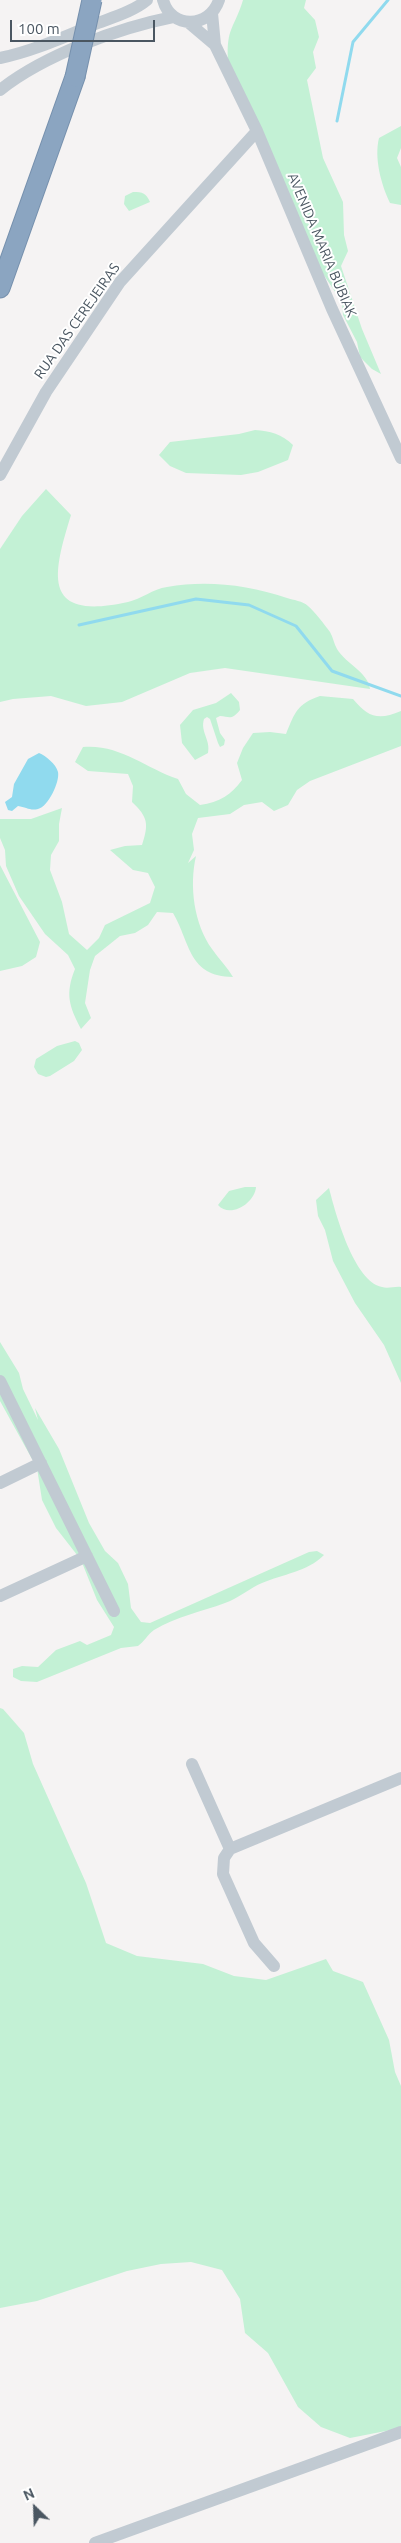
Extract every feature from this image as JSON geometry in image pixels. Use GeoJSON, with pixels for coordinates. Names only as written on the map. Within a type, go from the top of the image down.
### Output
{"type":"FeatureCollection","features":[{"type":"Feature","properties":{"kind":"highway"},"geometry":{"type":"LineString","coordinates":[[0,288],[75,77],[92,0]]}},
{"type":"Feature","properties":{"kind":"street"},"geometry":{"type":"LineString","coordinates":[[0,58],[65,37],[127,12],[147,0]]}},
{"type":"Feature","properties":{"kind":"street"},"geometry":{"type":"LineString","coordinates":[[0,90],[20,74],[62,54],[126,28],[173,17],[163,0]]}},
{"type":"Feature","properties":{"kind":"street"},"geometry":{"type":"LineString","coordinates":[[189,23],[206,19],[212,13],[219,0]]}},
{"type":"Feature","properties":{"kind":"street","name":"AVENIDA MARIA BUBIAK"},"geometry":{"type":"LineString","coordinates":[[212,13],[215,45],[257,131],[332,309],[401,458]]}},
{"type":"Feature","properties":{"kind":"street","name":"AVENIDA MARIA BUBIAK"},"geometry":{"type":"LineString","coordinates":[[173,17],[189,23],[215,45]]}},
{"type":"Feature","properties":{"kind":"street","name":"RUA DAS CEREJEIRAS"},"geometry":{"type":"LineString","coordinates":[[0,475],[46,392],[120,282],[257,131]]}},
{"type":"Feature","properties":{"kind":"street"},"geometry":{"type":"LineString","coordinates":[[0,1381],[114,1611]]}},
{"type":"Feature","properties":{"kind":"street"},"geometry":{"type":"LineString","coordinates":[[0,1482],[41,1463]]}},
{"type":"Feature","properties":{"kind":"street"},"geometry":{"type":"LineString","coordinates":[[0,1596],[87,1556]]}},
{"type":"Feature","properties":{"kind":"street"},"geometry":{"type":"LineString","coordinates":[[192,1764],[230,1849]]}},
{"type":"Feature","properties":{"kind":"street"},"geometry":{"type":"LineString","coordinates":[[274,1966],[254,1943],[223,1874],[224,1858],[230,1849],[401,1778]]}},
{"type":"Feature","properties":{"kind":"street"},"geometry":{"type":"LineString","coordinates":[[94,2543],[401,2432]]}},
{"type":"Feature","properties":{"kind":"green space"},"geometry":{"type":"Polygon","coordinates":[[[243,0],[306,0],[304,8],[315,20],[319,37],[313,52],[316,68],[307,80],[323,158],[343,202],[344,235],[348,251],[341,266],[362,329],[381,374],[372,369],[360,357],[357,342],[343,315],[342,302],[317,265],[228,60],[228,41],[243,0]]]}},
{"type":"Feature","properties":{"kind":"green space"},"geometry":{"type":"Polygon","coordinates":[[[401,126],[401,148],[397,158],[401,167],[401,205],[390,203],[381,179],[377,154],[379,138],[401,126]]]}},
{"type":"Feature","properties":{"kind":"green space"},"geometry":{"type":"Polygon","coordinates":[[[133,192],[144,194],[150,202],[129,211],[124,204],[125,196],[133,192]]]}},
{"type":"Feature","properties":{"kind":"green space"},"geometry":{"type":"Polygon","coordinates":[[[255,430],[276,434],[285,438],[293,445],[288,460],[258,472],[241,475],[186,473],[170,466],[159,455],[170,442],[239,434],[255,430]]]}},
{"type":"Feature","properties":{"kind":"green space"},"geometry":{"type":"Polygon","coordinates":[[[46,489],[71,515],[64,537],[58,574],[60,588],[67,599],[80,605],[100,606],[128,602],[167,587],[212,584],[242,587],[298,601],[306,604],[319,618],[330,632],[337,649],[361,673],[370,689],[225,668],[190,673],[122,702],[86,706],[51,696],[0,702],[0,549],[22,516],[46,489]]]}},
{"type":"Feature","properties":{"kind":"green space"},"geometry":{"type":"Polygon","coordinates":[[[231,693],[239,702],[240,710],[233,717],[220,716],[216,718],[220,733],[225,740],[224,745],[220,747],[210,719],[207,717],[204,719],[203,728],[209,748],[208,753],[195,760],[182,743],[180,725],[193,710],[216,703],[231,693]]]}},
{"type":"Feature","properties":{"kind":"green space"},"geometry":{"type":"Polygon","coordinates":[[[320,696],[353,699],[364,710],[374,716],[386,716],[401,711],[401,746],[310,781],[297,790],[288,805],[274,811],[262,802],[244,805],[230,814],[198,818],[192,834],[194,850],[188,863],[196,856],[193,892],[197,916],[206,939],[233,977],[207,971],[193,956],[173,913],[157,912],[148,925],[135,933],[120,936],[95,956],[90,970],[85,1003],[91,1018],[81,1029],[71,1006],[69,993],[75,969],[68,955],[45,934],[19,896],[6,866],[5,850],[0,838],[0,819],[31,819],[62,808],[59,824],[59,841],[51,855],[50,870],[62,902],[69,934],[87,950],[99,938],[105,925],[150,903],[155,887],[148,873],[133,870],[110,850],[125,846],[142,845],[146,832],[146,821],[132,802],[133,786],[128,774],[88,771],[75,762],[83,747],[109,749],[121,753],[178,779],[186,794],[200,805],[207,804],[224,797],[234,790],[242,780],[237,763],[243,748],[253,733],[270,732],[286,734],[298,710],[306,702],[320,696]]]}},
{"type":"Feature","properties":{"kind":"green space"},"geometry":{"type":"Polygon","coordinates":[[[0,865],[40,942],[36,957],[22,966],[0,971],[0,865]]]}},
{"type":"Feature","properties":{"kind":"green space"},"geometry":{"type":"Polygon","coordinates":[[[75,1041],[79,1043],[82,1050],[74,1061],[50,1076],[46,1077],[38,1074],[34,1067],[36,1059],[57,1046],[75,1041]]]}},
{"type":"Feature","properties":{"kind":"green space"},"geometry":{"type":"Polygon","coordinates":[[[245,1187],[256,1187],[251,1199],[241,1207],[229,1210],[223,1209],[218,1205],[229,1191],[245,1187]]]}},
{"type":"Feature","properties":{"kind":"green space"},"geometry":{"type":"Polygon","coordinates":[[[329,1188],[347,1245],[363,1273],[372,1282],[382,1287],[401,1287],[401,1383],[384,1345],[355,1303],[333,1261],[325,1230],[318,1216],[316,1200],[329,1188]]]}},
{"type":"Feature","properties":{"kind":"green space"},"geometry":{"type":"Polygon","coordinates":[[[0,1342],[19,1373],[23,1389],[38,1420],[35,1408],[59,1449],[89,1523],[105,1551],[118,1563],[128,1584],[131,1608],[141,1622],[150,1623],[309,1552],[317,1551],[324,1555],[310,1565],[262,1583],[230,1601],[163,1625],[154,1630],[138,1646],[121,1648],[37,1682],[21,1681],[13,1677],[13,1669],[22,1666],[38,1667],[56,1650],[80,1641],[87,1645],[111,1635],[114,1627],[97,1600],[81,1560],[56,1528],[42,1500],[37,1468],[0,1401],[0,1342]]]}},
{"type":"Feature","properties":{"kind":"green space"},"geometry":{"type":"Polygon","coordinates":[[[0,1708],[24,1733],[33,1764],[86,1883],[106,1943],[137,1956],[203,1964],[234,1976],[266,1980],[326,1959],[333,1971],[363,1982],[389,2040],[395,2072],[401,2086],[401,2428],[350,2438],[321,2427],[298,2407],[268,2353],[245,2333],[240,2299],[222,2270],[191,2262],[161,2264],[127,2271],[37,2301],[0,2308],[0,1708]]]}},
{"type":"Feature","properties":{"kind":"water"},"geometry":{"type":"Polygon","coordinates":[[[39,753],[55,766],[58,772],[57,782],[52,794],[46,804],[38,809],[18,806],[12,811],[8,810],[5,802],[12,797],[14,784],[28,759],[39,753]]]}},
{"type":"Feature","properties":{"kind":"waterway"},"geometry":{"type":"LineString","coordinates":[[337,121],[353,42],[388,0]]}},
{"type":"Feature","properties":{"kind":"waterway"},"geometry":{"type":"LineString","coordinates":[[79,625],[196,599],[249,605],[296,626],[332,671],[401,696]]}}]}
